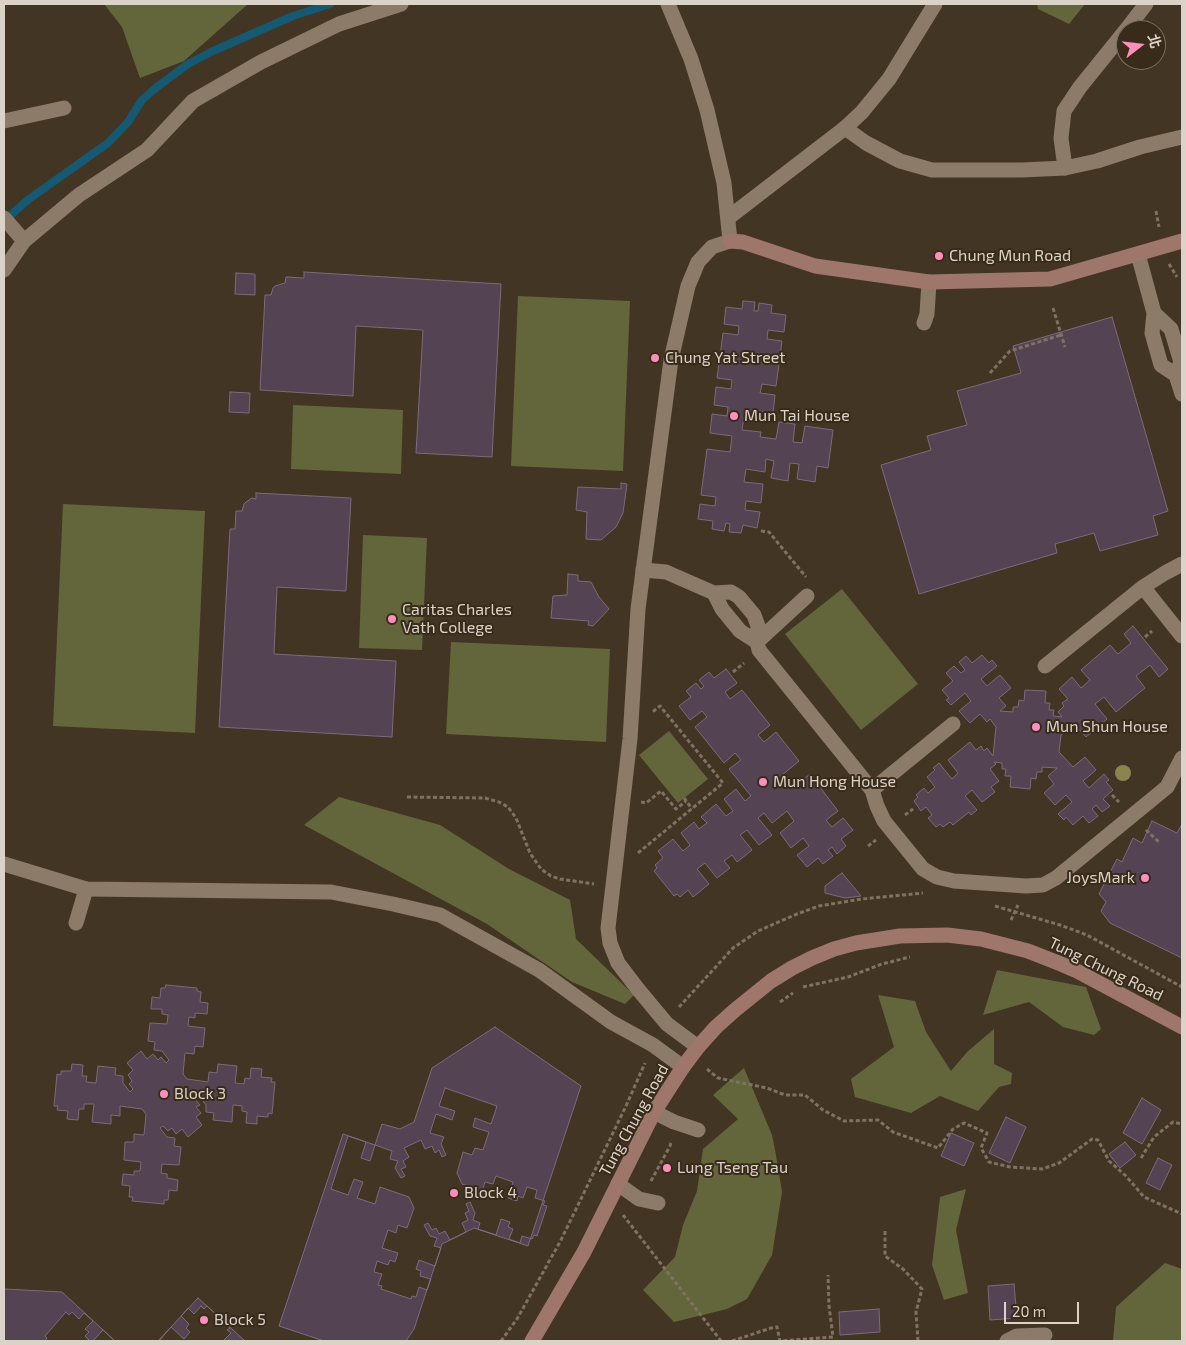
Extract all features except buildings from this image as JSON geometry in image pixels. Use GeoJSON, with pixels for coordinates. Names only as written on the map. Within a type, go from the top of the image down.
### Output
{"type":"FeatureCollection","features":[{"type":"Feature","properties":{"kind":"main road"},"geometry":{"type":"LineString","coordinates":[[730,241],[743,242],[815,266],[929,282],[1050,279],[1182,241]]}},
{"type":"Feature","properties":{"kind":"main road","name":"Tung Chung Road"},"geometry":{"type":"LineString","coordinates":[[532,1341],[584,1252],[654,1112],[683,1067],[716,1027],[747,999],[771,981],[812,958],[856,943],[900,936],[947,935],[981,939],[1035,954],[1075,970],[1182,1027]]}},
{"type":"Feature","properties":{"kind":"street"},"geometry":{"type":"LineString","coordinates":[[4,270],[20,236],[147,150],[193,101],[261,62],[339,24],[402,4]]}},
{"type":"Feature","properties":{"kind":"street"},"geometry":{"type":"LineString","coordinates":[[668,4],[691,59],[708,110],[724,183],[730,241],[712,247],[698,262],[688,286],[671,360],[638,609],[630,728],[608,928],[610,943],[618,962],[637,988],[667,1024],[698,1047]]}},
{"type":"Feature","properties":{"kind":"street"},"geometry":{"type":"LineString","coordinates":[[728,218],[845,128],[862,112],[888,79],[935,4]]}},
{"type":"Feature","properties":{"kind":"street"},"geometry":{"type":"LineString","coordinates":[[1134,20],[1146,4]]}},
{"type":"Feature","properties":{"kind":"street"},"geometry":{"type":"LineString","coordinates":[[1065,168],[1061,138],[1064,111],[1116,43]]}},
{"type":"Feature","properties":{"kind":"street"},"geometry":{"type":"LineString","coordinates":[[4,120],[64,108]]}},
{"type":"Feature","properties":{"kind":"street"},"geometry":{"type":"LineString","coordinates":[[845,128],[866,143],[900,161],[932,170],[1065,168],[1182,137]]}},
{"type":"Feature","properties":{"kind":"street"},"geometry":{"type":"LineString","coordinates":[[4,218],[20,236]]}},
{"type":"Feature","properties":{"kind":"street"},"geometry":{"type":"LineString","coordinates":[[1138,254],[1154,313],[1171,329],[1181,362],[1176,376],[1182,394]]}},
{"type":"Feature","properties":{"kind":"street"},"geometry":{"type":"LineString","coordinates":[[924,323],[927,314],[929,282]]}},
{"type":"Feature","properties":{"kind":"street"},"geometry":{"type":"LineString","coordinates":[[1045,666],[1143,587],[1182,564]]}},
{"type":"Feature","properties":{"kind":"street"},"geometry":{"type":"LineString","coordinates":[[643,570],[666,572],[714,593],[731,592],[739,596],[754,615],[758,626],[757,642],[759,650],[872,790],[884,821],[923,869],[937,877],[954,882],[1042,886],[1056,878],[1166,787],[1182,758]]}},
{"type":"Feature","properties":{"kind":"street"},"geometry":{"type":"LineString","coordinates":[[1143,587],[1182,636]]}},
{"type":"Feature","properties":{"kind":"street"},"geometry":{"type":"LineString","coordinates":[[714,593],[722,609],[740,631],[757,642]]}},
{"type":"Feature","properties":{"kind":"street"},"geometry":{"type":"LineString","coordinates":[[757,642],[807,596]]}},
{"type":"Feature","properties":{"kind":"street"},"geometry":{"type":"LineString","coordinates":[[872,790],[953,724]]}},
{"type":"Feature","properties":{"kind":"street"},"geometry":{"type":"LineString","coordinates":[[4,864],[86,890],[331,892],[440,915],[538,970],[611,1022],[653,1045],[683,1067]]}},
{"type":"Feature","properties":{"kind":"street"},"geometry":{"type":"LineString","coordinates":[[76,923],[86,890]]}},
{"type":"Feature","properties":{"kind":"street"},"geometry":{"type":"LineString","coordinates":[[654,1112],[674,1122],[698,1130]]}},
{"type":"Feature","properties":{"kind":"street"},"geometry":{"type":"LineString","coordinates":[[618,1184],[639,1199],[658,1203]]}},
{"type":"Feature","properties":{"kind":"street"},"geometry":{"type":"LineString","coordinates":[[1007,1341],[1017,1336],[1045,1335]]}},
{"type":"Feature","properties":{"kind":"path"},"geometry":{"type":"LineString","coordinates":[[1053,308],[1065,347]]}},
{"type":"Feature","properties":{"kind":"path"},"geometry":{"type":"LineString","coordinates":[[990,373],[1010,350],[1061,335]]}},
{"type":"Feature","properties":{"kind":"path"},"geometry":{"type":"LineString","coordinates":[[761,530],[769,532]]}},
{"type":"Feature","properties":{"kind":"path"},"geometry":{"type":"LineString","coordinates":[[408,797],[485,798],[499,802],[508,807],[516,818],[530,853],[541,869],[551,876],[560,879],[613,880],[692,808],[723,783],[660,706],[630,728]]}},
{"type":"Feature","properties":{"kind":"path"},"geometry":{"type":"LineString","coordinates":[[623,799],[646,802],[661,791],[676,809],[685,800],[692,808]]}},
{"type":"Feature","properties":{"kind":"path"},"geometry":{"type":"LineString","coordinates":[[774,1006],[804,986],[848,977],[882,964],[918,955]]}},
{"type":"Feature","properties":{"kind":"path"},"geometry":{"type":"LineString","coordinates":[[667,1024],[680,1007]]}},
{"type":"Feature","properties":{"kind":"path","name":"Tung Chung Road"},"geometry":{"type":"LineString","coordinates":[[501,1341],[517,1319],[561,1240],[626,1106],[653,1045]]}},
{"type":"Feature","properties":{"kind":"path"},"geometry":{"type":"LineString","coordinates":[[714,1062],[707,1069],[718,1078],[767,1088],[785,1095],[805,1095],[823,1110],[844,1121],[878,1120],[893,1132],[938,1148],[953,1129],[964,1123],[987,1133],[981,1148],[989,1162],[1010,1167],[1042,1168],[1060,1163],[1092,1139],[1098,1140],[1109,1161],[1126,1176],[1144,1198],[1182,1214]]}},
{"type":"Feature","properties":{"kind":"path"},"geometry":{"type":"LineString","coordinates":[[619,1223],[623,1215],[644,1194],[670,1146],[674,1122]]}},
{"type":"Feature","properties":{"kind":"path"},"geometry":{"type":"LineString","coordinates":[[1141,1158],[1154,1137],[1173,1122],[1182,1124]]}},
{"type":"Feature","properties":{"kind":"path"},"geometry":{"type":"LineString","coordinates":[[623,1215],[722,1341]]}},
{"type":"Feature","properties":{"kind":"path"},"geometry":{"type":"LineString","coordinates":[[885,1231],[885,1256],[903,1268],[922,1289],[916,1312],[918,1341]]}},
{"type":"Feature","properties":{"kind":"path"},"geometry":{"type":"LineString","coordinates":[[732,1341],[771,1328],[777,1328],[780,1341],[833,1337],[828,1275]]}},
{"type":"Feature","properties":{"kind":"green space"},"geometry":{"type":"Polygon","coordinates":[[[104,4],[248,4],[184,61],[140,78],[122,27],[104,4]]]}},
{"type":"Feature","properties":{"kind":"green space"},"geometry":{"type":"Polygon","coordinates":[[[1037,4],[1085,4],[1069,24],[1038,9],[1037,4]]]}},
{"type":"Feature","properties":{"kind":"green space"},"geometry":{"type":"Polygon","coordinates":[[[518,296],[630,301],[623,471],[511,466],[518,296]]]}},
{"type":"Feature","properties":{"kind":"green space"},"geometry":{"type":"Polygon","coordinates":[[[293,405],[403,410],[401,474],[291,469],[293,405]]]}},
{"type":"Feature","properties":{"kind":"green space"},"geometry":{"type":"Polygon","coordinates":[[[63,504],[205,511],[195,733],[53,726],[63,504]]]}},
{"type":"Feature","properties":{"kind":"green space"},"geometry":{"type":"Polygon","coordinates":[[[363,535],[427,538],[422,650],[359,648],[363,535]]]}},
{"type":"Feature","properties":{"kind":"green space"},"geometry":{"type":"Polygon","coordinates":[[[842,589],[918,684],[861,730],[785,634],[842,589]]]}},
{"type":"Feature","properties":{"kind":"green space"},"geometry":{"type":"Polygon","coordinates":[[[451,642],[610,649],[606,742],[446,734],[451,642]]]}},
{"type":"Feature","properties":{"kind":"green space"},"geometry":{"type":"Polygon","coordinates":[[[669,731],[708,779],[678,803],[639,755],[669,731]]]}},
{"type":"Feature","properties":{"kind":"green space"},"geometry":{"type":"Polygon","coordinates":[[[339,797],[440,825],[509,869],[570,900],[576,939],[634,995],[625,1004],[572,982],[487,924],[304,825],[339,797]]]}},
{"type":"Feature","properties":{"kind":"green space"},"geometry":{"type":"Polygon","coordinates":[[[997,970],[1086,987],[1101,1029],[1094,1035],[1063,1027],[1029,1002],[983,1015],[997,970]]]}},
{"type":"Feature","properties":{"kind":"green space"},"geometry":{"type":"Polygon","coordinates":[[[878,995],[915,1001],[926,1032],[951,1071],[967,1052],[994,1029],[994,1064],[1012,1073],[1011,1084],[999,1087],[978,1111],[940,1096],[911,1113],[855,1097],[851,1079],[894,1047],[878,995]]]}},
{"type":"Feature","properties":{"kind":"green space"},"geometry":{"type":"Polygon","coordinates":[[[744,1068],[772,1135],[782,1192],[772,1255],[747,1299],[727,1309],[674,1322],[643,1290],[675,1257],[683,1225],[697,1191],[703,1149],[738,1119],[713,1095],[744,1068]]]}},
{"type":"Feature","properties":{"kind":"green space"},"geometry":{"type":"Polygon","coordinates":[[[966,1189],[956,1230],[968,1293],[944,1300],[932,1265],[940,1197],[966,1189]]]}},
{"type":"Feature","properties":{"kind":"green space"},"geometry":{"type":"Polygon","coordinates":[[[1165,1263],[1182,1269],[1182,1341],[1113,1341],[1116,1307],[1165,1263]]]}},
{"type":"Feature","properties":{"kind":"waterway"},"geometry":{"type":"LineString","coordinates":[[4,221],[29,199],[108,143],[128,122],[142,100],[188,64],[293,16],[330,4]]}},
{"type":"Feature","properties":{"kind":"place","name":"Chung Mun Road"},"geometry":{"type":"Point","coordinates":[939,256]}},
{"type":"Feature","properties":{"kind":"place","name":"Chung Yat Street"},"geometry":{"type":"Point","coordinates":[655,358]}},
{"type":"Feature","properties":{"kind":"place","name":"Mun Tai House"},"geometry":{"type":"Point","coordinates":[734,416]}},
{"type":"Feature","properties":{"kind":"place","name":"Caritas Charles Vath College"},"geometry":{"type":"Point","coordinates":[392,619]}},
{"type":"Feature","properties":{"kind":"place","name":"Mun Shun House"},"geometry":{"type":"Point","coordinates":[1036,727]}},
{"type":"Feature","properties":{"kind":"place","name":"Mun Hong House"},"geometry":{"type":"Point","coordinates":[763,782]}},
{"type":"Feature","properties":{"kind":"place","name":"JoysMark"},"geometry":{"type":"Point","coordinates":[1145,878]}},
{"type":"Feature","properties":{"kind":"place","name":"Block 3"},"geometry":{"type":"Point","coordinates":[164,1094]}},
{"type":"Feature","properties":{"kind":"place","name":"Lung Tseng Tau"},"geometry":{"type":"Point","coordinates":[667,1168]}},
{"type":"Feature","properties":{"kind":"place","name":"Block 4"},"geometry":{"type":"Point","coordinates":[454,1193]}},
{"type":"Feature","properties":{"kind":"place","name":"Block 5"},"geometry":{"type":"Point","coordinates":[204,1320]}}]}
